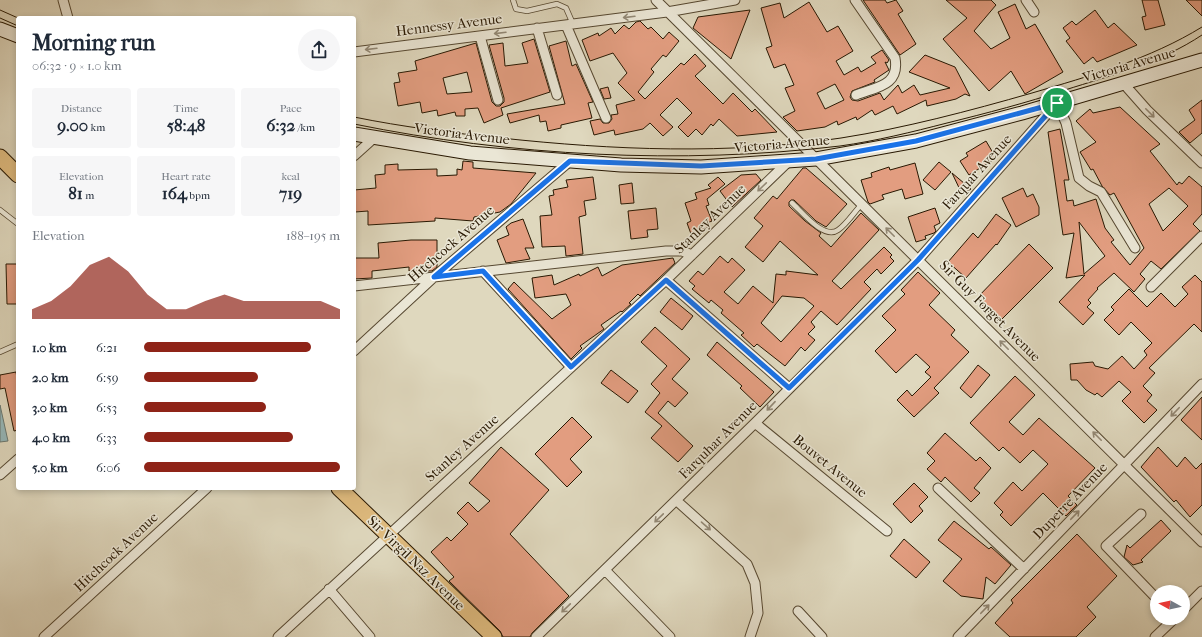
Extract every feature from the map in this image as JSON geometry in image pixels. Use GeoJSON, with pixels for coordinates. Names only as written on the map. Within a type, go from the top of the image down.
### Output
{"type":"FeatureCollection","features":[{"type":"Feature","properties":{"kind":"main road"},"geometry":{"type":"LineString","coordinates":[[0,29],[16,35]]}},
{"type":"Feature","properties":{"kind":"main road","name":"Victoria Avenue"},"geometry":{"type":"LineString","coordinates":[[356,134],[470,153],[570,161],[701,166],[816,159],[916,141],[1057,103],[1202,60]]}},
{"type":"Feature","properties":{"kind":"main road"},"geometry":{"type":"LineString","coordinates":[[0,158],[16,173]]}},
{"type":"Feature","properties":{"kind":"main road","name":"Sir Virgil Naz Avenue"},"geometry":{"type":"LineString","coordinates":[[341,490],[494,637]]}},
{"type":"Feature","properties":{"kind":"street"},"geometry":{"type":"LineString","coordinates":[[63,0],[67,16]]}},
{"type":"Feature","properties":{"kind":"street","name":"Hennessy Avenue"},"geometry":{"type":"LineString","coordinates":[[356,52],[668,12],[731,0]]}},
{"type":"Feature","properties":{"kind":"street"},"geometry":{"type":"LineString","coordinates":[[855,0],[895,58],[896,66],[895,74],[889,82],[856,95]]}},
{"type":"Feature","properties":{"kind":"street"},"geometry":{"type":"LineString","coordinates":[[1026,0],[1034,12]]}},
{"type":"Feature","properties":{"kind":"street","name":"Sir Guy Forget Avenue"},"geometry":{"type":"LineString","coordinates":[[658,1],[1202,542]]}},
{"type":"Feature","properties":{"kind":"street"},"geometry":{"type":"LineString","coordinates":[[570,24],[606,118]]}},
{"type":"Feature","properties":{"kind":"street"},"geometry":{"type":"LineString","coordinates":[[537,28],[557,95]]}},
{"type":"Feature","properties":{"kind":"street"},"geometry":{"type":"LineString","coordinates":[[480,36],[498,100]]}},
{"type":"Feature","properties":{"kind":"street"},"geometry":{"type":"LineString","coordinates":[[1124,84],[1147,110],[1202,163]]}},
{"type":"Feature","properties":{"kind":"street"},"geometry":{"type":"LineString","coordinates":[[1057,103],[1066,123],[1079,178],[1101,192],[1135,248]]}},
{"type":"Feature","properties":{"kind":"street","name":"Farquar Avenue"},"geometry":{"type":"LineString","coordinates":[[918,260],[1057,103]]}},
{"type":"Feature","properties":{"kind":"street"},"geometry":{"type":"LineString","coordinates":[[356,154],[374,138]]}},
{"type":"Feature","properties":{"kind":"street","name":"Stanley Avenue"},"geometry":{"type":"LineString","coordinates":[[278,637],[387,535],[692,256],[790,160]]}},
{"type":"Feature","properties":{"kind":"street","name":"Hitchcock Avenue"},"geometry":{"type":"LineString","coordinates":[[356,349],[434,277],[570,161]]}},
{"type":"Feature","properties":{"kind":"street"},"geometry":{"type":"LineString","coordinates":[[1152,287],[1202,236]]}},
{"type":"Feature","properties":{"kind":"street"},"geometry":{"type":"LineString","coordinates":[[356,286],[666,251],[682,251],[692,256]]}},
{"type":"Feature","properties":{"kind":"street","name":"Farquhar Avenue"},"geometry":{"type":"LineString","coordinates":[[536,637],[677,501],[918,260]]}},
{"type":"Feature","properties":{"kind":"street"},"geometry":{"type":"LineString","coordinates":[[483,271],[571,367]]}},
{"type":"Feature","properties":{"kind":"street"},"geometry":{"type":"LineString","coordinates":[[666,280],[789,388]]}},
{"type":"Feature","properties":{"kind":"street","name":"Duperre Avenue"},"geometry":{"type":"LineString","coordinates":[[958,637],[1202,384]]}},
{"type":"Feature","properties":{"kind":"street","name":"Bouvet Avenue"},"geometry":{"type":"LineString","coordinates":[[755,423],[886,531]]}},
{"type":"Feature","properties":{"kind":"street"},"geometry":{"type":"LineString","coordinates":[[0,475],[16,461]]}},
{"type":"Feature","properties":{"kind":"street"},"geometry":{"type":"LineString","coordinates":[[938,488],[1024,569]]}},
{"type":"Feature","properties":{"kind":"street","name":"Hitchcock Avenue"},"geometry":{"type":"LineString","coordinates":[[44,637],[204,490]]}},
{"type":"Feature","properties":{"kind":"street"},"geometry":{"type":"LineString","coordinates":[[677,501],[747,564],[755,583],[758,613],[750,637]]}},
{"type":"Feature","properties":{"kind":"street"},"geometry":{"type":"LineString","coordinates":[[1141,514],[1106,546],[1150,592]]}},
{"type":"Feature","properties":{"kind":"street"},"geometry":{"type":"LineString","coordinates":[[605,570],[670,637]]}},
{"type":"Feature","properties":{"kind":"street"},"geometry":{"type":"LineString","coordinates":[[329,589],[370,637]]}},
{"type":"Feature","properties":{"kind":"street"},"geometry":{"type":"LineString","coordinates":[[1190,603],[1202,591]]}},
{"type":"Feature","properties":{"kind":"street"},"geometry":{"type":"LineString","coordinates":[[798,611],[822,637]]}},
{"type":"Feature","properties":{"kind":"street"},"geometry":{"type":"LineString","coordinates":[[1155,637],[1168,625]]}},
{"type":"Feature","properties":{"kind":"lane"},"geometry":{"type":"LineString","coordinates":[[513,0],[516,9],[527,11],[558,4],[566,8],[570,24]]}},
{"type":"Feature","properties":{"kind":"lane"},"geometry":{"type":"LineString","coordinates":[[792,203],[822,231],[830,232],[837,231],[862,204]]}},
{"type":"Feature","properties":{"kind":"lane"},"geometry":{"type":"LineString","coordinates":[[0,210],[16,222]]}},
{"type":"Feature","properties":{"kind":"lane"},"geometry":{"type":"LineString","coordinates":[[0,352],[16,345]]}},
{"type":"Feature","properties":{"kind":"water"},"geometry":{"type":"Polygon","coordinates":[[[0,405],[8,441],[0,442],[0,405]]]}},
{"type":"Feature","properties":{"kind":"building"},"geometry":{"type":"Polygon","coordinates":[[[863,0],[885,0],[887,3],[896,0],[903,11],[898,14],[916,44],[900,55],[863,0]]]}},
{"type":"Feature","properties":{"kind":"building"},"geometry":{"type":"Polygon","coordinates":[[[946,0],[991,0],[996,5],[974,31],[991,49],[1010,38],[998,12],[1015,4],[1026,29],[1035,24],[1063,72],[1025,94],[1011,71],[989,91],[943,39],[967,18],[946,0]]]}},
{"type":"Feature","properties":{"kind":"building"},"geometry":{"type":"Polygon","coordinates":[[[1142,0],[1158,0],[1165,25],[1145,30],[1142,17],[1146,16],[1142,0]]]}},
{"type":"Feature","properties":{"kind":"building"},"geometry":{"type":"Polygon","coordinates":[[[1186,0],[1202,0],[1202,16],[1186,0]]]}},
{"type":"Feature","properties":{"kind":"building"},"geometry":{"type":"Polygon","coordinates":[[[809,2],[827,32],[838,26],[853,51],[836,61],[844,75],[858,67],[861,72],[876,63],[871,57],[882,50],[889,60],[887,63],[885,62],[889,70],[874,80],[875,82],[852,91],[850,97],[852,100],[858,101],[880,93],[884,100],[898,85],[902,93],[914,85],[920,95],[950,88],[909,72],[925,55],[955,67],[970,96],[965,94],[956,99],[927,106],[926,100],[897,114],[893,106],[875,115],[872,110],[857,120],[856,117],[838,125],[837,121],[825,127],[797,131],[783,117],[795,111],[785,88],[794,85],[785,64],[774,68],[766,48],[772,46],[761,8],[780,3],[784,18],[809,2]],[[835,84],[817,93],[825,109],[844,100],[835,84]]]}},
{"type":"Feature","properties":{"kind":"building"},"geometry":{"type":"Polygon","coordinates":[[[750,10],[731,59],[693,28],[698,17],[750,10]]]}},
{"type":"Feature","properties":{"kind":"building"},"geometry":{"type":"Polygon","coordinates":[[[1095,10],[1108,28],[1114,23],[1137,45],[1097,62],[1093,57],[1084,64],[1066,41],[1070,38],[1063,28],[1072,21],[1076,25],[1095,10]]]}},
{"type":"Feature","properties":{"kind":"building"},"geometry":{"type":"Polygon","coordinates":[[[640,21],[648,29],[651,27],[663,39],[669,32],[679,41],[666,57],[663,55],[651,69],[654,72],[638,92],[645,99],[681,63],[684,65],[695,54],[706,66],[695,76],[723,104],[733,93],[752,112],[755,109],[777,132],[737,136],[719,119],[713,126],[711,124],[702,135],[696,129],[688,137],[678,127],[692,113],[677,98],[660,115],[673,127],[663,136],[650,123],[643,129],[615,135],[614,130],[594,135],[590,121],[600,119],[603,123],[609,123],[612,119],[611,115],[618,114],[616,105],[635,100],[618,83],[627,73],[613,53],[590,61],[582,40],[598,33],[599,36],[611,28],[615,34],[624,25],[629,29],[636,22],[640,21]]]}},
{"type":"Feature","properties":{"kind":"building"},"geometry":{"type":"Polygon","coordinates":[[[534,39],[550,92],[501,108],[503,115],[484,123],[478,108],[465,109],[465,116],[456,116],[455,112],[438,116],[437,110],[422,113],[420,102],[398,106],[394,83],[400,82],[398,73],[417,70],[415,61],[476,43],[492,102],[496,106],[500,106],[504,102],[504,98],[489,45],[503,43],[505,66],[528,63],[522,43],[534,39]],[[467,72],[443,78],[447,94],[472,92],[467,72]]]}},
{"type":"Feature","properties":{"kind":"building"},"geometry":{"type":"Polygon","coordinates":[[[566,41],[572,66],[576,64],[593,102],[588,103],[592,118],[561,125],[561,128],[548,131],[546,121],[540,122],[539,115],[510,123],[507,114],[565,104],[549,46],[566,41]]]}},
{"type":"Feature","properties":{"kind":"building"},"geometry":{"type":"Polygon","coordinates":[[[608,87],[611,98],[604,99],[600,89],[608,87]]]}},
{"type":"Feature","properties":{"kind":"building"},"geometry":{"type":"Polygon","coordinates":[[[1202,100],[1202,133],[1190,143],[1179,132],[1195,120],[1189,110],[1202,100]]]}},
{"type":"Feature","properties":{"kind":"building"},"geometry":{"type":"Polygon","coordinates":[[[1120,107],[1160,144],[1150,151],[1177,185],[1179,182],[1182,184],[1189,176],[1202,187],[1202,214],[1193,224],[1200,231],[1161,269],[1151,261],[1140,274],[1145,279],[1134,292],[1114,273],[1097,288],[1098,289],[1088,300],[1091,303],[1087,307],[1094,313],[1083,325],[1059,302],[1085,275],[1066,278],[1074,233],[1063,235],[1048,132],[1060,129],[1069,180],[1064,180],[1067,201],[1073,200],[1074,206],[1096,199],[1105,228],[1114,240],[1111,242],[1130,265],[1144,248],[1114,193],[1110,195],[1102,186],[1093,169],[1091,170],[1080,152],[1096,142],[1076,121],[1090,109],[1093,113],[1120,107]],[[1169,188],[1149,204],[1163,231],[1188,206],[1169,188]],[[1079,222],[1084,274],[1105,256],[1079,222]]]}},
{"type":"Feature","properties":{"kind":"building"},"geometry":{"type":"Polygon","coordinates":[[[986,141],[996,158],[969,175],[960,161],[968,156],[966,153],[986,141]]]}},
{"type":"Feature","properties":{"kind":"building"},"geometry":{"type":"Polygon","coordinates":[[[463,161],[473,162],[473,168],[536,173],[511,204],[500,212],[474,217],[473,221],[435,218],[435,221],[368,225],[368,211],[356,212],[356,190],[376,188],[375,175],[385,174],[385,165],[398,164],[398,170],[437,169],[437,176],[457,175],[457,169],[462,170],[463,161]]]}},
{"type":"Feature","properties":{"kind":"building"},"geometry":{"type":"Polygon","coordinates":[[[939,162],[951,172],[935,190],[923,180],[939,162]]]}},
{"type":"Feature","properties":{"kind":"building"},"geometry":{"type":"Polygon","coordinates":[[[915,163],[923,194],[905,199],[902,189],[882,195],[884,199],[870,204],[868,202],[861,180],[872,177],[871,173],[889,167],[890,170],[915,163]]]}},
{"type":"Feature","properties":{"kind":"building"},"geometry":{"type":"Polygon","coordinates":[[[803,168],[806,168],[847,204],[826,227],[816,221],[794,200],[789,202],[789,206],[821,233],[819,236],[831,247],[861,213],[879,230],[832,281],[841,289],[884,247],[892,255],[890,257],[894,261],[881,274],[877,269],[864,282],[871,289],[837,325],[821,311],[811,322],[815,327],[808,334],[815,340],[805,351],[801,347],[785,366],[757,344],[754,347],[741,335],[744,333],[721,313],[723,310],[711,300],[709,303],[692,289],[695,286],[689,281],[698,271],[703,275],[720,256],[728,263],[732,258],[745,270],[724,292],[738,304],[753,286],[773,303],[776,274],[786,275],[786,271],[818,275],[780,241],[763,262],[745,247],[763,226],[754,218],[773,196],[777,199],[803,168]],[[782,296],[761,323],[781,342],[814,306],[804,298],[782,296]]]}},
{"type":"Feature","properties":{"kind":"building"},"geometry":{"type":"Polygon","coordinates":[[[952,173],[971,189],[962,194],[952,173]]]}},
{"type":"Feature","properties":{"kind":"building"},"geometry":{"type":"Polygon","coordinates":[[[756,174],[761,180],[732,207],[720,191],[741,175],[756,174]]]}},
{"type":"Feature","properties":{"kind":"building"},"geometry":{"type":"Polygon","coordinates":[[[593,177],[596,199],[584,201],[586,215],[579,217],[583,254],[566,256],[565,246],[542,247],[540,216],[552,215],[549,196],[554,195],[553,190],[568,187],[566,180],[593,177]]]}},
{"type":"Feature","properties":{"kind":"building"},"geometry":{"type":"Polygon","coordinates":[[[718,177],[725,184],[707,199],[709,205],[706,206],[712,221],[707,223],[708,227],[691,234],[687,223],[691,221],[685,203],[697,199],[695,193],[711,188],[708,185],[718,177]]]}},
{"type":"Feature","properties":{"kind":"building"},"geometry":{"type":"Polygon","coordinates":[[[632,183],[634,203],[621,204],[619,185],[632,183]]]}},
{"type":"Feature","properties":{"kind":"building"},"geometry":{"type":"Polygon","coordinates":[[[1023,188],[1027,197],[1033,194],[1039,207],[1039,215],[1016,227],[1002,198],[1023,188]]]}},
{"type":"Feature","properties":{"kind":"building"},"geometry":{"type":"Polygon","coordinates":[[[656,208],[658,229],[647,230],[648,237],[631,239],[628,211],[656,208]]]}},
{"type":"Feature","properties":{"kind":"building"},"geometry":{"type":"Polygon","coordinates":[[[935,208],[940,223],[934,226],[936,231],[925,236],[926,239],[916,242],[908,217],[935,208]]]}},
{"type":"Feature","properties":{"kind":"building"},"geometry":{"type":"Polygon","coordinates":[[[996,214],[1011,225],[997,245],[996,244],[966,278],[948,262],[973,233],[978,238],[996,214]]]}},
{"type":"Feature","properties":{"kind":"building"},"geometry":{"type":"Polygon","coordinates":[[[523,219],[534,248],[525,248],[530,259],[506,263],[497,240],[509,235],[506,227],[511,223],[523,219]]]}},
{"type":"Feature","properties":{"kind":"building"},"geometry":{"type":"Polygon","coordinates":[[[411,240],[437,240],[437,267],[432,271],[409,271],[409,267],[372,271],[372,278],[356,279],[356,258],[379,258],[378,243],[411,240]]]}},
{"type":"Feature","properties":{"kind":"building"},"geometry":{"type":"Polygon","coordinates":[[[1029,244],[1053,268],[999,322],[976,299],[1029,244]]]}},
{"type":"Feature","properties":{"kind":"building"},"geometry":{"type":"Polygon","coordinates":[[[673,258],[675,263],[640,296],[638,294],[629,303],[631,304],[622,312],[621,311],[601,325],[604,329],[580,346],[582,348],[571,359],[508,289],[514,282],[552,319],[571,305],[566,294],[535,298],[532,278],[552,275],[554,285],[579,274],[580,276],[598,267],[602,276],[622,265],[673,258]]]}},
{"type":"Feature","properties":{"kind":"building"},"geometry":{"type":"Polygon","coordinates":[[[6,264],[16,264],[16,304],[7,304],[6,264]]]}},
{"type":"Feature","properties":{"kind":"building"},"geometry":{"type":"Polygon","coordinates":[[[918,272],[940,293],[929,305],[955,330],[951,335],[969,352],[934,388],[939,393],[914,417],[897,400],[907,390],[912,396],[931,377],[925,372],[930,367],[916,354],[896,373],[875,351],[896,330],[882,316],[905,294],[901,290],[918,272]]]}},
{"type":"Feature","properties":{"kind":"building"},"geometry":{"type":"Polygon","coordinates":[[[1195,275],[1202,282],[1202,332],[1194,324],[1149,368],[1155,373],[1143,386],[1152,395],[1147,401],[1157,410],[1144,423],[1122,401],[1131,392],[1119,381],[1102,397],[1097,393],[1095,395],[1086,390],[1077,380],[1071,380],[1070,364],[1093,362],[1095,366],[1108,369],[1122,356],[1134,369],[1147,355],[1144,351],[1152,343],[1131,322],[1119,335],[1104,320],[1114,310],[1111,307],[1129,289],[1147,307],[1161,293],[1175,307],[1188,294],[1182,287],[1195,275]]]}},
{"type":"Feature","properties":{"kind":"building"},"geometry":{"type":"Polygon","coordinates":[[[671,298],[693,316],[682,330],[660,312],[671,298]]]}},
{"type":"Feature","properties":{"kind":"building"},"geometry":{"type":"Polygon","coordinates":[[[655,327],[690,359],[672,379],[688,393],[675,407],[668,401],[658,413],[693,446],[678,462],[651,438],[662,426],[645,412],[660,393],[651,384],[667,366],[641,342],[655,327]]]}},
{"type":"Feature","properties":{"kind":"building"},"geometry":{"type":"Polygon","coordinates":[[[717,342],[774,392],[760,407],[740,388],[742,386],[707,355],[717,342]]]}},
{"type":"Feature","properties":{"kind":"building"},"geometry":{"type":"Polygon","coordinates":[[[978,365],[990,375],[971,398],[960,388],[978,365]]]}},
{"type":"Feature","properties":{"kind":"building"},"geometry":{"type":"Polygon","coordinates":[[[611,370],[638,391],[628,403],[601,383],[611,370]]]}},
{"type":"Feature","properties":{"kind":"building"},"geometry":{"type":"Polygon","coordinates":[[[16,372],[16,430],[14,431],[5,388],[0,389],[0,375],[16,372]]]}},
{"type":"Feature","properties":{"kind":"building"},"geometry":{"type":"Polygon","coordinates":[[[1015,376],[1035,395],[1009,422],[1023,435],[1039,418],[1095,468],[1068,496],[1077,505],[1066,516],[1043,493],[1011,526],[1000,515],[1003,512],[994,503],[1013,482],[1022,491],[1048,464],[1033,450],[1020,463],[1003,447],[999,451],[970,423],[1015,376]]]}},
{"type":"Feature","properties":{"kind":"building"},"geometry":{"type":"Polygon","coordinates":[[[1202,397],[1202,440],[1181,420],[1202,397]]]}},
{"type":"Feature","properties":{"kind":"building"},"geometry":{"type":"Polygon","coordinates":[[[572,417],[592,437],[570,459],[582,472],[567,487],[535,454],[572,417]]]}},
{"type":"Feature","properties":{"kind":"building"},"geometry":{"type":"Polygon","coordinates":[[[945,433],[976,461],[980,457],[991,468],[974,488],[980,493],[971,502],[945,477],[941,482],[927,469],[935,461],[927,453],[945,433]]]}},
{"type":"Feature","properties":{"kind":"building"},"geometry":{"type":"Polygon","coordinates":[[[501,447],[549,490],[510,534],[569,596],[532,633],[530,637],[503,637],[500,631],[449,581],[454,577],[431,552],[447,537],[451,541],[468,524],[457,513],[468,502],[478,512],[490,501],[469,483],[501,447]]]}},
{"type":"Feature","properties":{"kind":"building"},"geometry":{"type":"Polygon","coordinates":[[[1158,447],[1177,467],[1185,457],[1196,469],[1202,463],[1202,505],[1190,517],[1176,500],[1174,502],[1141,467],[1158,447]]]}},
{"type":"Feature","properties":{"kind":"building"},"geometry":{"type":"Polygon","coordinates":[[[914,483],[928,497],[919,506],[923,511],[911,523],[893,504],[914,483]]]}},
{"type":"Feature","properties":{"kind":"building"},"geometry":{"type":"Polygon","coordinates":[[[1161,520],[1171,531],[1141,560],[1143,562],[1133,565],[1124,557],[1127,545],[1130,548],[1161,520]]]}},
{"type":"Feature","properties":{"kind":"building"},"geometry":{"type":"Polygon","coordinates":[[[954,521],[989,549],[991,547],[1011,565],[995,584],[986,577],[983,599],[961,596],[943,581],[962,559],[938,540],[954,521]]]}},
{"type":"Feature","properties":{"kind":"building"},"geometry":{"type":"Polygon","coordinates":[[[1077,534],[1117,576],[1087,607],[1096,617],[1076,637],[1010,637],[995,623],[1013,603],[1011,600],[1077,534]]]}},
{"type":"Feature","properties":{"kind":"building"},"geometry":{"type":"Polygon","coordinates":[[[904,539],[930,562],[916,578],[890,556],[904,539]]]}},
{"type":"Feature","properties":{"kind":"tram line"},"geometry":{"type":"LineString","coordinates":[[0,10],[16,17]]}},
{"type":"Feature","properties":{"kind":"tram line"},"geometry":{"type":"LineString","coordinates":[[0,18],[16,25]]}},
{"type":"Feature","properties":{"kind":"tram line"},"geometry":{"type":"LineString","coordinates":[[356,117],[446,132],[543,142],[628,148],[713,149],[799,143],[841,138],[913,124],[961,113],[1032,93],[1119,66],[1162,48],[1202,27]]}},
{"type":"Feature","properties":{"kind":"tram line"},"geometry":{"type":"LineString","coordinates":[[356,124],[474,144],[596,154],[658,156],[719,155],[780,152],[840,146],[867,142],[907,133],[992,112],[1036,99],[1153,61],[1186,45],[1202,35]]}},
{"type":"Feature","properties":{"kind":"route"},"geometry":{"type":"LineString","coordinates":[[1057,103],[918,260],[789,388],[666,280],[571,367],[483,271],[434,277],[570,161],[621,165],[701,166],[816,159],[916,141],[1057,103]]}}]}
